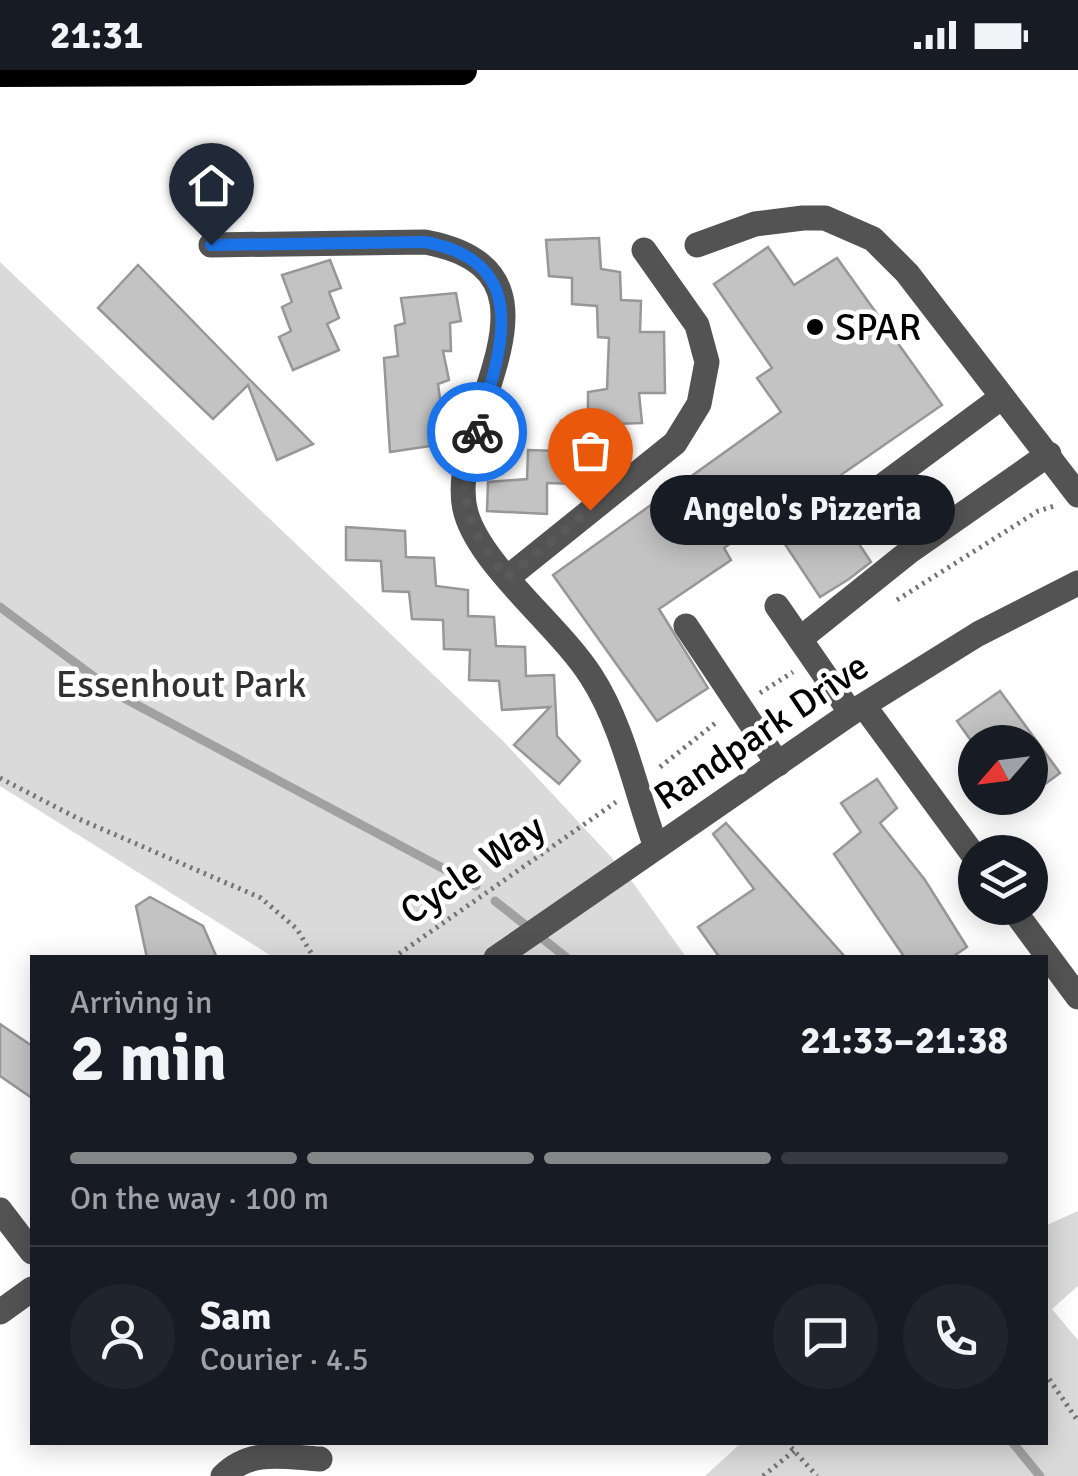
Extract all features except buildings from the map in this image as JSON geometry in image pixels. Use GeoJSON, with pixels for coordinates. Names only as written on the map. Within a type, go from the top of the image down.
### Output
{"type":"FeatureCollection","features":[{"type":"Feature","properties":{"kind":"highway"},"geometry":{"type":"LineString","coordinates":[[0,72],[462,70]]}},
{"type":"Feature","properties":{"kind":"street"},"geometry":{"type":"LineString","coordinates":[[697,245],[756,224],[803,218],[825,218],[873,239],[907,273],[1078,495]]}},
{"type":"Feature","properties":{"kind":"street"},"geometry":{"type":"LineString","coordinates":[[211,245],[425,242],[456,248],[476,261],[502,301],[501,336],[463,483],[465,512],[476,538],[506,578],[591,675],[607,706],[656,847]]}},
{"type":"Feature","properties":{"kind":"street"},"geometry":{"type":"LineString","coordinates":[[506,578],[674,442],[698,404],[707,362],[697,325],[644,250]]}},
{"type":"Feature","properties":{"kind":"street"},"geometry":{"type":"LineString","coordinates":[[882,486],[1002,397]]}},
{"type":"Feature","properties":{"kind":"street"},"geometry":{"type":"LineString","coordinates":[[800,639],[910,551],[1049,454]]}},
{"type":"Feature","properties":{"kind":"street","name":"Randpark Drive"},"geometry":{"type":"LineString","coordinates":[[500,955],[858,710],[978,634],[1078,582]]}},
{"type":"Feature","properties":{"kind":"street"},"geometry":{"type":"LineString","coordinates":[[778,606],[800,639],[958,836]]}},
{"type":"Feature","properties":{"kind":"street"},"geometry":{"type":"LineString","coordinates":[[686,626],[778,764]]}},
{"type":"Feature","properties":{"kind":"street"},"geometry":{"type":"LineString","coordinates":[[1025,925],[1047,955]]}},
{"type":"Feature","properties":{"kind":"street"},"geometry":{"type":"LineString","coordinates":[[1048,957],[1078,997]]}},
{"type":"Feature","properties":{"kind":"street"},"geometry":{"type":"LineString","coordinates":[[0,1210],[30,1249]]}},
{"type":"Feature","properties":{"kind":"street"},"geometry":{"type":"LineString","coordinates":[[0,1312],[30,1290]]}},
{"type":"Feature","properties":{"kind":"street"},"geometry":{"type":"LineString","coordinates":[[223,1476],[236,1464],[259,1455],[320,1460]]}},
{"type":"Feature","properties":{"kind":"path"},"geometry":{"type":"LineString","coordinates":[[0,778],[79,819],[261,898],[297,929],[312,955]]}},
{"type":"Feature","properties":{"kind":"path","name":"Cycle Way"},"geometry":{"type":"LineString","coordinates":[[397,955],[583,826]]}},
{"type":"Feature","properties":{"kind":"path"},"geometry":{"type":"LineString","coordinates":[[1048,1377],[1078,1421]]}},
{"type":"Feature","properties":{"kind":"path"},"geometry":{"type":"LineString","coordinates":[[789,1445],[817,1476]]}},
{"type":"Feature","properties":{"kind":"path"},"geometry":{"type":"LineString","coordinates":[[763,1476],[794,1451]]}},
{"type":"Feature","properties":{"kind":"green space","name":"Essenhout Park"},"geometry":{"type":"Polygon","coordinates":[[[0,262],[504,742],[626,873],[685,955],[270,955],[0,786],[0,262]]]}},
{"type":"Feature","properties":{"kind":"green space"},"geometry":{"type":"Polygon","coordinates":[[[1078,1211],[1078,1286],[1052,1309],[1078,1340],[1078,1476],[705,1476],[739,1445],[1048,1445],[1048,1225],[1078,1211]]]}},
{"type":"Feature","properties":{"kind":"waterway"},"geometry":{"type":"LineString","coordinates":[[0,607],[120,696],[476,886]]}},
{"type":"Feature","properties":{"kind":"waterway"},"geometry":{"type":"LineString","coordinates":[[495,901],[563,955]]}},
{"type":"Feature","properties":{"kind":"waterway"},"geometry":{"type":"LineString","coordinates":[[1014,1445],[1040,1476]]}},
{"type":"Feature","properties":{"kind":"way so far"},"geometry":{"type":"LineString","coordinates":[[477,432],[463,483],[465,512],[476,538],[506,578],[590,510]]}},
{"type":"Feature","properties":{"kind":"place","name":"SPAR"},"geometry":{"type":"Point","coordinates":[815,327]}},
{"type":"Feature","properties":{"kind":"place","name":"Angelo's Pizzeria"},"geometry":{"type":"Point","coordinates":[590,510]}},
{"type":"Feature","properties":{"kind":"route"},"geometry":{"type":"LineString","coordinates":[[211,245],[425,242],[456,248],[476,261],[492,280],[502,301],[498,360],[477,432]]}}]}
